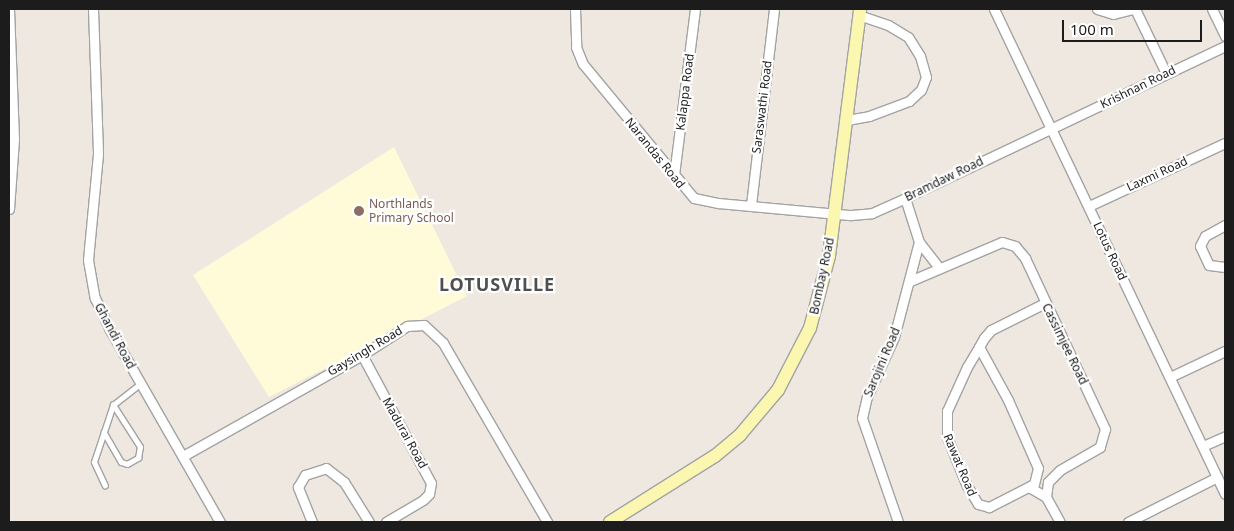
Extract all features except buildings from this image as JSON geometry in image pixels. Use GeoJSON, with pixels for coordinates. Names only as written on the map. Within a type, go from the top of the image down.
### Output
{"type":"FeatureCollection","features":[{"type":"Feature","properties":{"kind":"street"},"geometry":{"type":"LineString","coordinates":[[9,9],[14,139],[9,208]]}},
{"type":"Feature","properties":{"kind":"street","name":"Ghandi Road"},"geometry":{"type":"LineString","coordinates":[[92,9],[98,154],[89,232],[90,270],[100,309],[220,522]]}},
{"type":"Feature","properties":{"kind":"street","name":"Narandas Road"},"geometry":{"type":"LineString","coordinates":[[575,9],[575,39],[583,64],[694,198],[833,214]]}},
{"type":"Feature","properties":{"kind":"street","name":"Kalappa Road"},"geometry":{"type":"LineString","coordinates":[[674,175],[696,9]]}},
{"type":"Feature","properties":{"kind":"street","name":"Saraswathi Road"},"geometry":{"type":"LineString","coordinates":[[751,204],[774,9]]}},
{"type":"Feature","properties":{"kind":"street","name":"Lotus Road"},"geometry":{"type":"LineString","coordinates":[[994,9],[1204,446],[1225,494]]}},
{"type":"Feature","properties":{"kind":"street"},"geometry":{"type":"LineString","coordinates":[[1097,9],[1113,14],[1134,9],[1166,73]]}},
{"type":"Feature","properties":{"kind":"street"},"geometry":{"type":"LineString","coordinates":[[1212,9],[1225,36]]}},
{"type":"Feature","properties":{"kind":"street","name":"Bombay Road"},"geometry":{"type":"LineString","coordinates":[[610,522],[715,456],[740,435],[778,390],[810,328],[820,298],[847,120],[860,12],[908,37],[920,56],[926,76],[921,90],[909,101],[869,116],[847,120]]}},
{"type":"Feature","properties":{"kind":"street","name":"Krishnan Road"},"geometry":{"type":"LineString","coordinates":[[1051,128],[1225,46]]}},
{"type":"Feature","properties":{"kind":"street","name":"Bramdaw Road"},"geometry":{"type":"LineString","coordinates":[[833,214],[861,215],[905,198],[1051,128]]}},
{"type":"Feature","properties":{"kind":"street","name":"Laxmi Road"},"geometry":{"type":"LineString","coordinates":[[1089,206],[1225,143]]}},
{"type":"Feature","properties":{"kind":"street"},"geometry":{"type":"LineString","coordinates":[[905,198],[919,242],[939,268]]}},
{"type":"Feature","properties":{"kind":"street"},"geometry":{"type":"LineString","coordinates":[[1225,225],[1205,236],[1200,246],[1209,265],[1225,267]]}},
{"type":"Feature","properties":{"kind":"street","name":"Sarojini Road"},"geometry":{"type":"LineString","coordinates":[[898,522],[862,418],[867,396],[894,337],[919,242]]}},
{"type":"Feature","properties":{"kind":"street","name":"Cassimjee Road"},"geometry":{"type":"LineString","coordinates":[[910,281],[990,246],[1009,243],[1025,258],[1102,418],[1105,436],[1097,451],[1052,477],[1046,497]]}},
{"type":"Feature","properties":{"kind":"street","name":"Rawat Road"},"geometry":{"type":"LineString","coordinates":[[1030,486],[995,505],[978,504],[973,498],[947,437],[947,411],[979,346],[991,330],[1045,303]]}},
{"type":"Feature","properties":{"kind":"street","name":"Gaysingh Road"},"geometry":{"type":"LineString","coordinates":[[183,456],[362,355],[407,326],[424,325],[435,332],[547,522]]}},
{"type":"Feature","properties":{"kind":"street"},"geometry":{"type":"LineString","coordinates":[[979,346],[1034,457],[1037,478],[1030,486],[1046,497],[1060,522]]}},
{"type":"Feature","properties":{"kind":"street"},"geometry":{"type":"LineString","coordinates":[[1170,377],[1225,351]]}},
{"type":"Feature","properties":{"kind":"street","name":"Madurai Road"},"geometry":{"type":"LineString","coordinates":[[362,355],[431,483],[424,500],[386,522]]}},
{"type":"Feature","properties":{"kind":"street"},"geometry":{"type":"LineString","coordinates":[[1204,446],[1225,436]]}},
{"type":"Feature","properties":{"kind":"street"},"geometry":{"type":"LineString","coordinates":[[312,522],[298,487],[305,475],[326,468],[344,482],[369,522]]}},
{"type":"Feature","properties":{"kind":"street"},"geometry":{"type":"LineString","coordinates":[[1128,522],[1149,518],[1217,477]]}},
{"type":"Feature","properties":{"kind":"lane"},"geometry":{"type":"LineString","coordinates":[[105,486],[94,465],[113,405],[141,383]]}},
{"type":"Feature","properties":{"kind":"lane"},"geometry":{"type":"LineString","coordinates":[[104,432],[124,464],[138,458],[140,447],[113,405]]}},
{"type":"Feature","properties":{"kind":"shaded area","name":"Northlands Primary School"},"geometry":{"type":"Polygon","coordinates":[[[394,147],[467,296],[269,397],[193,275],[394,147]]]}},
{"type":"Feature","properties":{"kind":"place","name":"Northlands Primary School"},"geometry":{"type":"Point","coordinates":[359,211]}},
{"type":"Feature","properties":{"kind":"district","name":"LOTUSVILLE"},"geometry":{"type":"Point","coordinates":[497,284]}}]}
